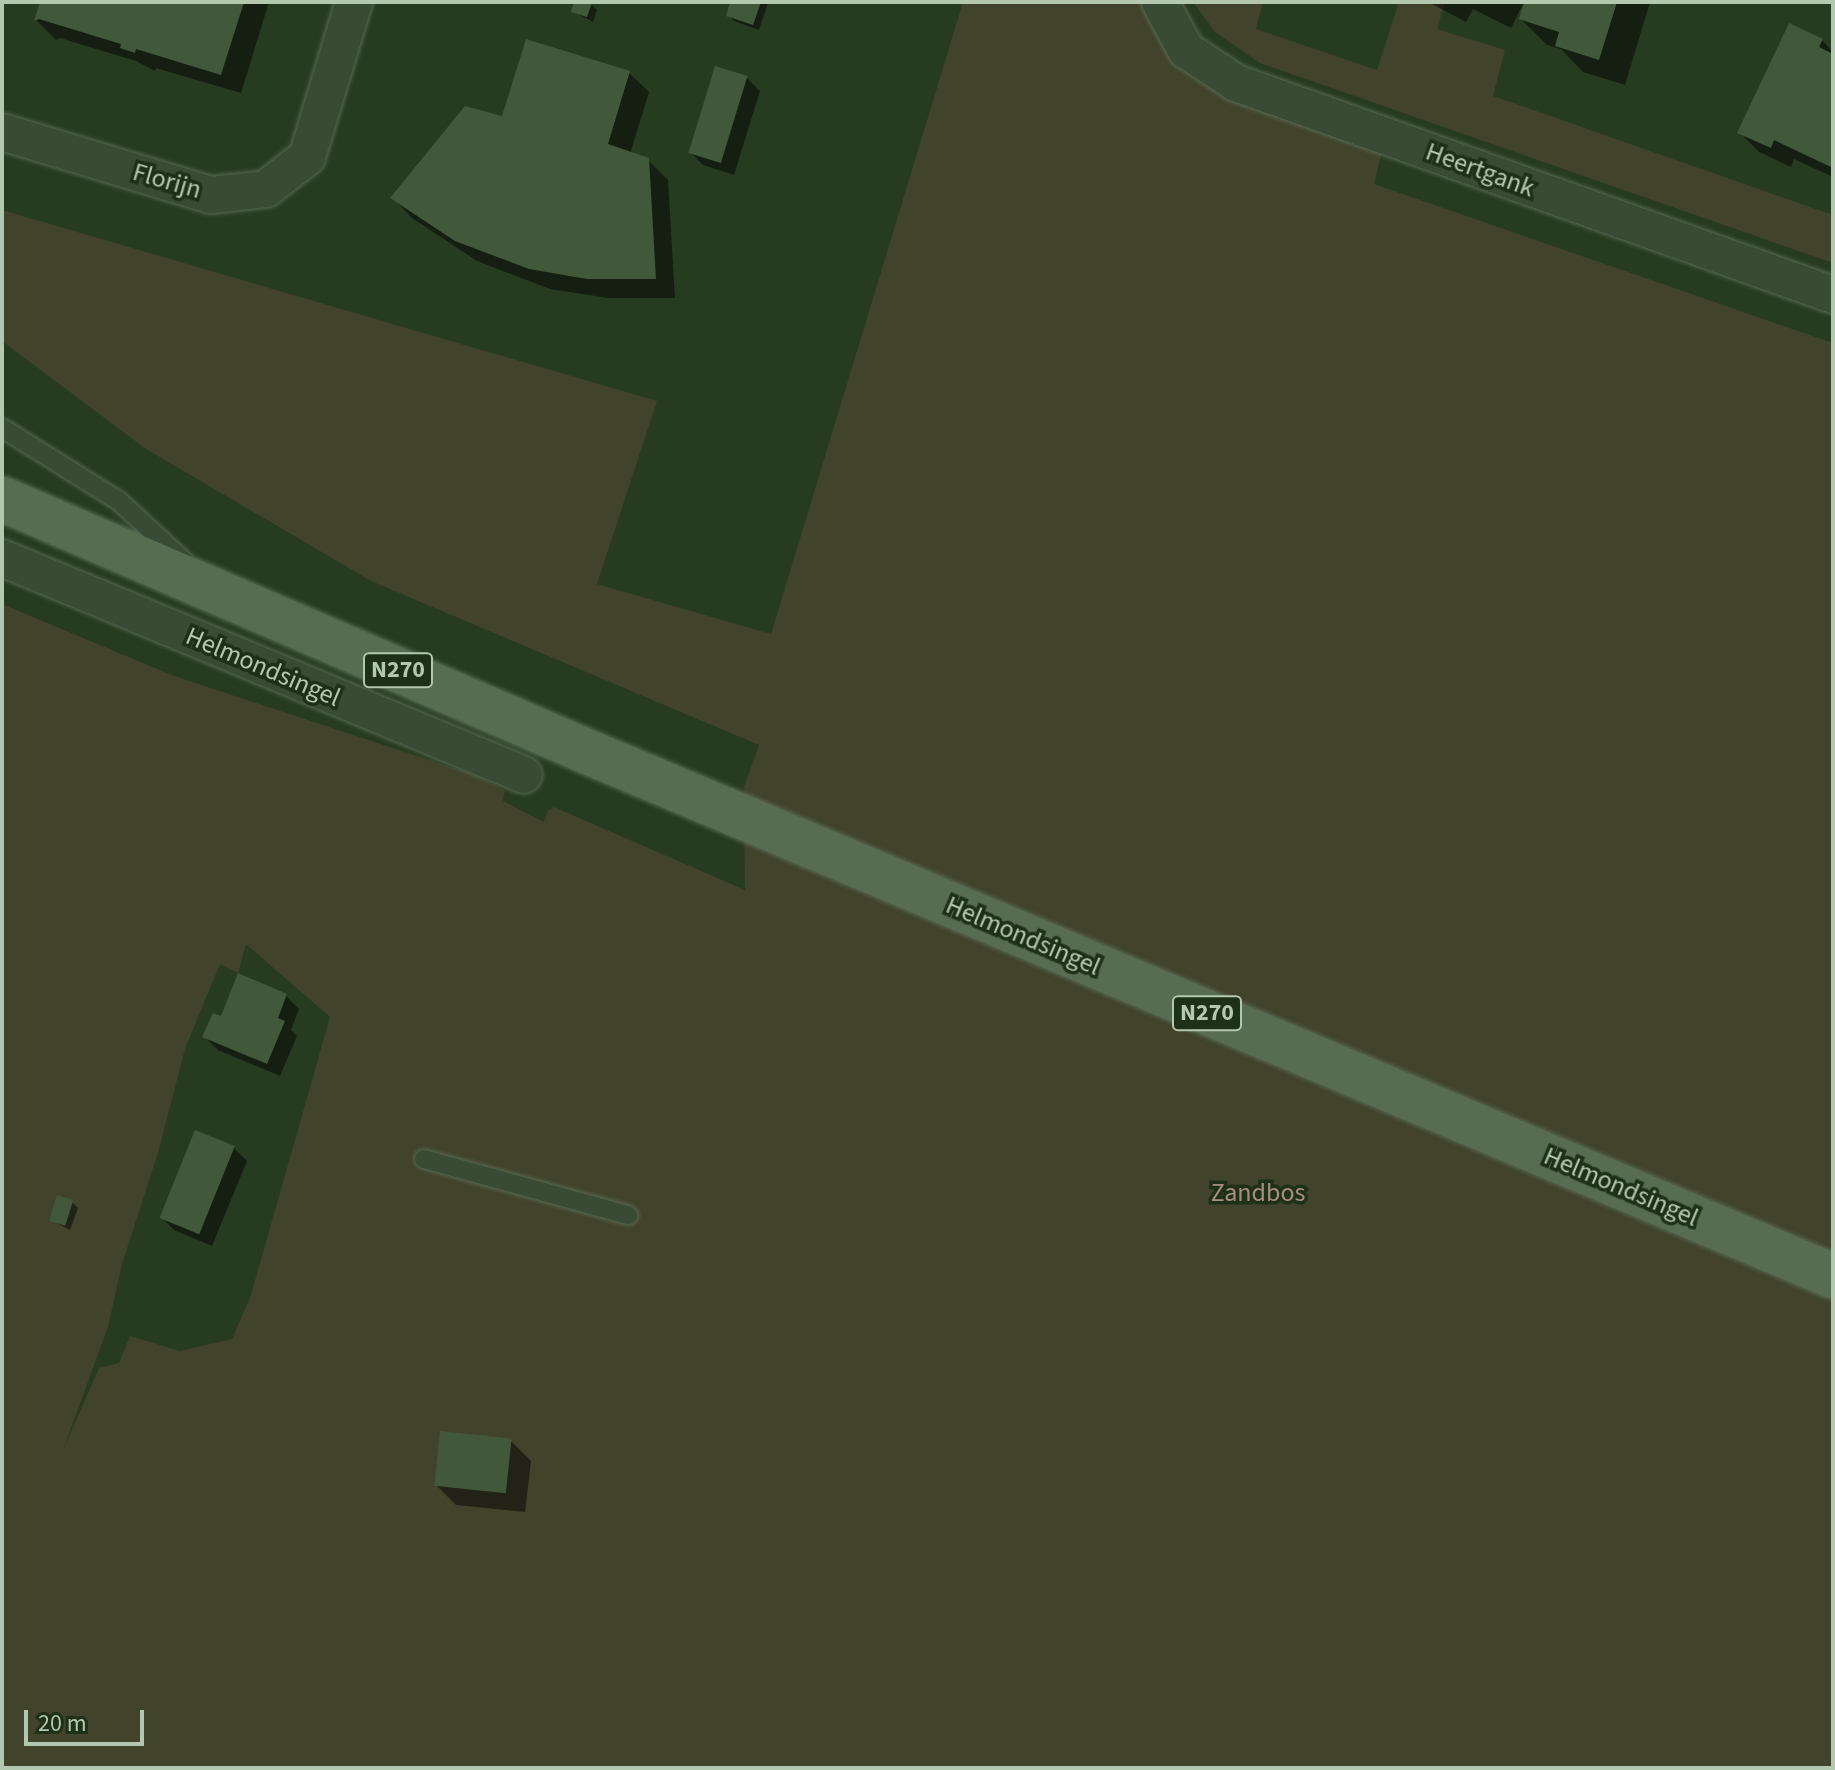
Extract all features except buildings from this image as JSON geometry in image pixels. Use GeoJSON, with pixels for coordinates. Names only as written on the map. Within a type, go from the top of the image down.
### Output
{"type":"FeatureCollection","features":[{"type":"Feature","properties":{"kind":"main road","name":"Helmondsingel"},"geometry":{"type":"LineString","coordinates":[[2,499],[635,772],[1833,1276]]}},
{"type":"Feature","properties":{"kind":"street","name":"Florijn"},"geometry":{"type":"LineString","coordinates":[[2,132],[211,195],[266,189],[307,157],[354,2]]}},
{"type":"Feature","properties":{"kind":"street","name":"Heertgank"},"geometry":{"type":"LineString","coordinates":[[1160,2],[1186,50],[1236,83],[1833,295]]}},
{"type":"Feature","properties":{"kind":"street","name":"Helmondsingel"},"geometry":{"type":"LineString","coordinates":[[2,558],[524,775]]}},
{"type":"Feature","properties":{"kind":"lane","name":"Helmondsingel"},"geometry":{"type":"LineString","coordinates":[[2,428],[119,501],[216,590]]}},
{"type":"Feature","properties":{"kind":"lane"},"geometry":{"type":"LineString","coordinates":[[424,1159],[628,1215]]}},
{"type":"Feature","properties":{"kind":"green space","name":"Zandbos"},"geometry":{"type":"Polygon","coordinates":[[[963,2],[1152,2],[1170,49],[1382,151],[1374,184],[1833,343],[1833,1768],[2,1768],[2,604],[174,676],[475,775],[505,790],[503,801],[544,822],[548,810],[554,807],[745,890],[744,787],[759,745],[371,581],[146,449],[2,341],[2,210],[657,401],[597,584],[771,634],[963,2]],[[246,944],[238,973],[220,964],[185,1049],[158,1153],[122,1264],[108,1327],[63,1450],[99,1368],[119,1363],[130,1336],[180,1351],[232,1339],[250,1298],[330,1017],[246,944]]]}},
{"type":"Feature","properties":{"kind":"green space"},"geometry":{"type":"Polygon","coordinates":[[[1193,2],[1263,2],[1256,29],[1377,70],[1398,5],[1394,2],[1445,2],[1437,29],[1505,50],[1493,96],[1833,215],[1833,263],[1260,63],[1215,32],[1193,2]]]}}]}
